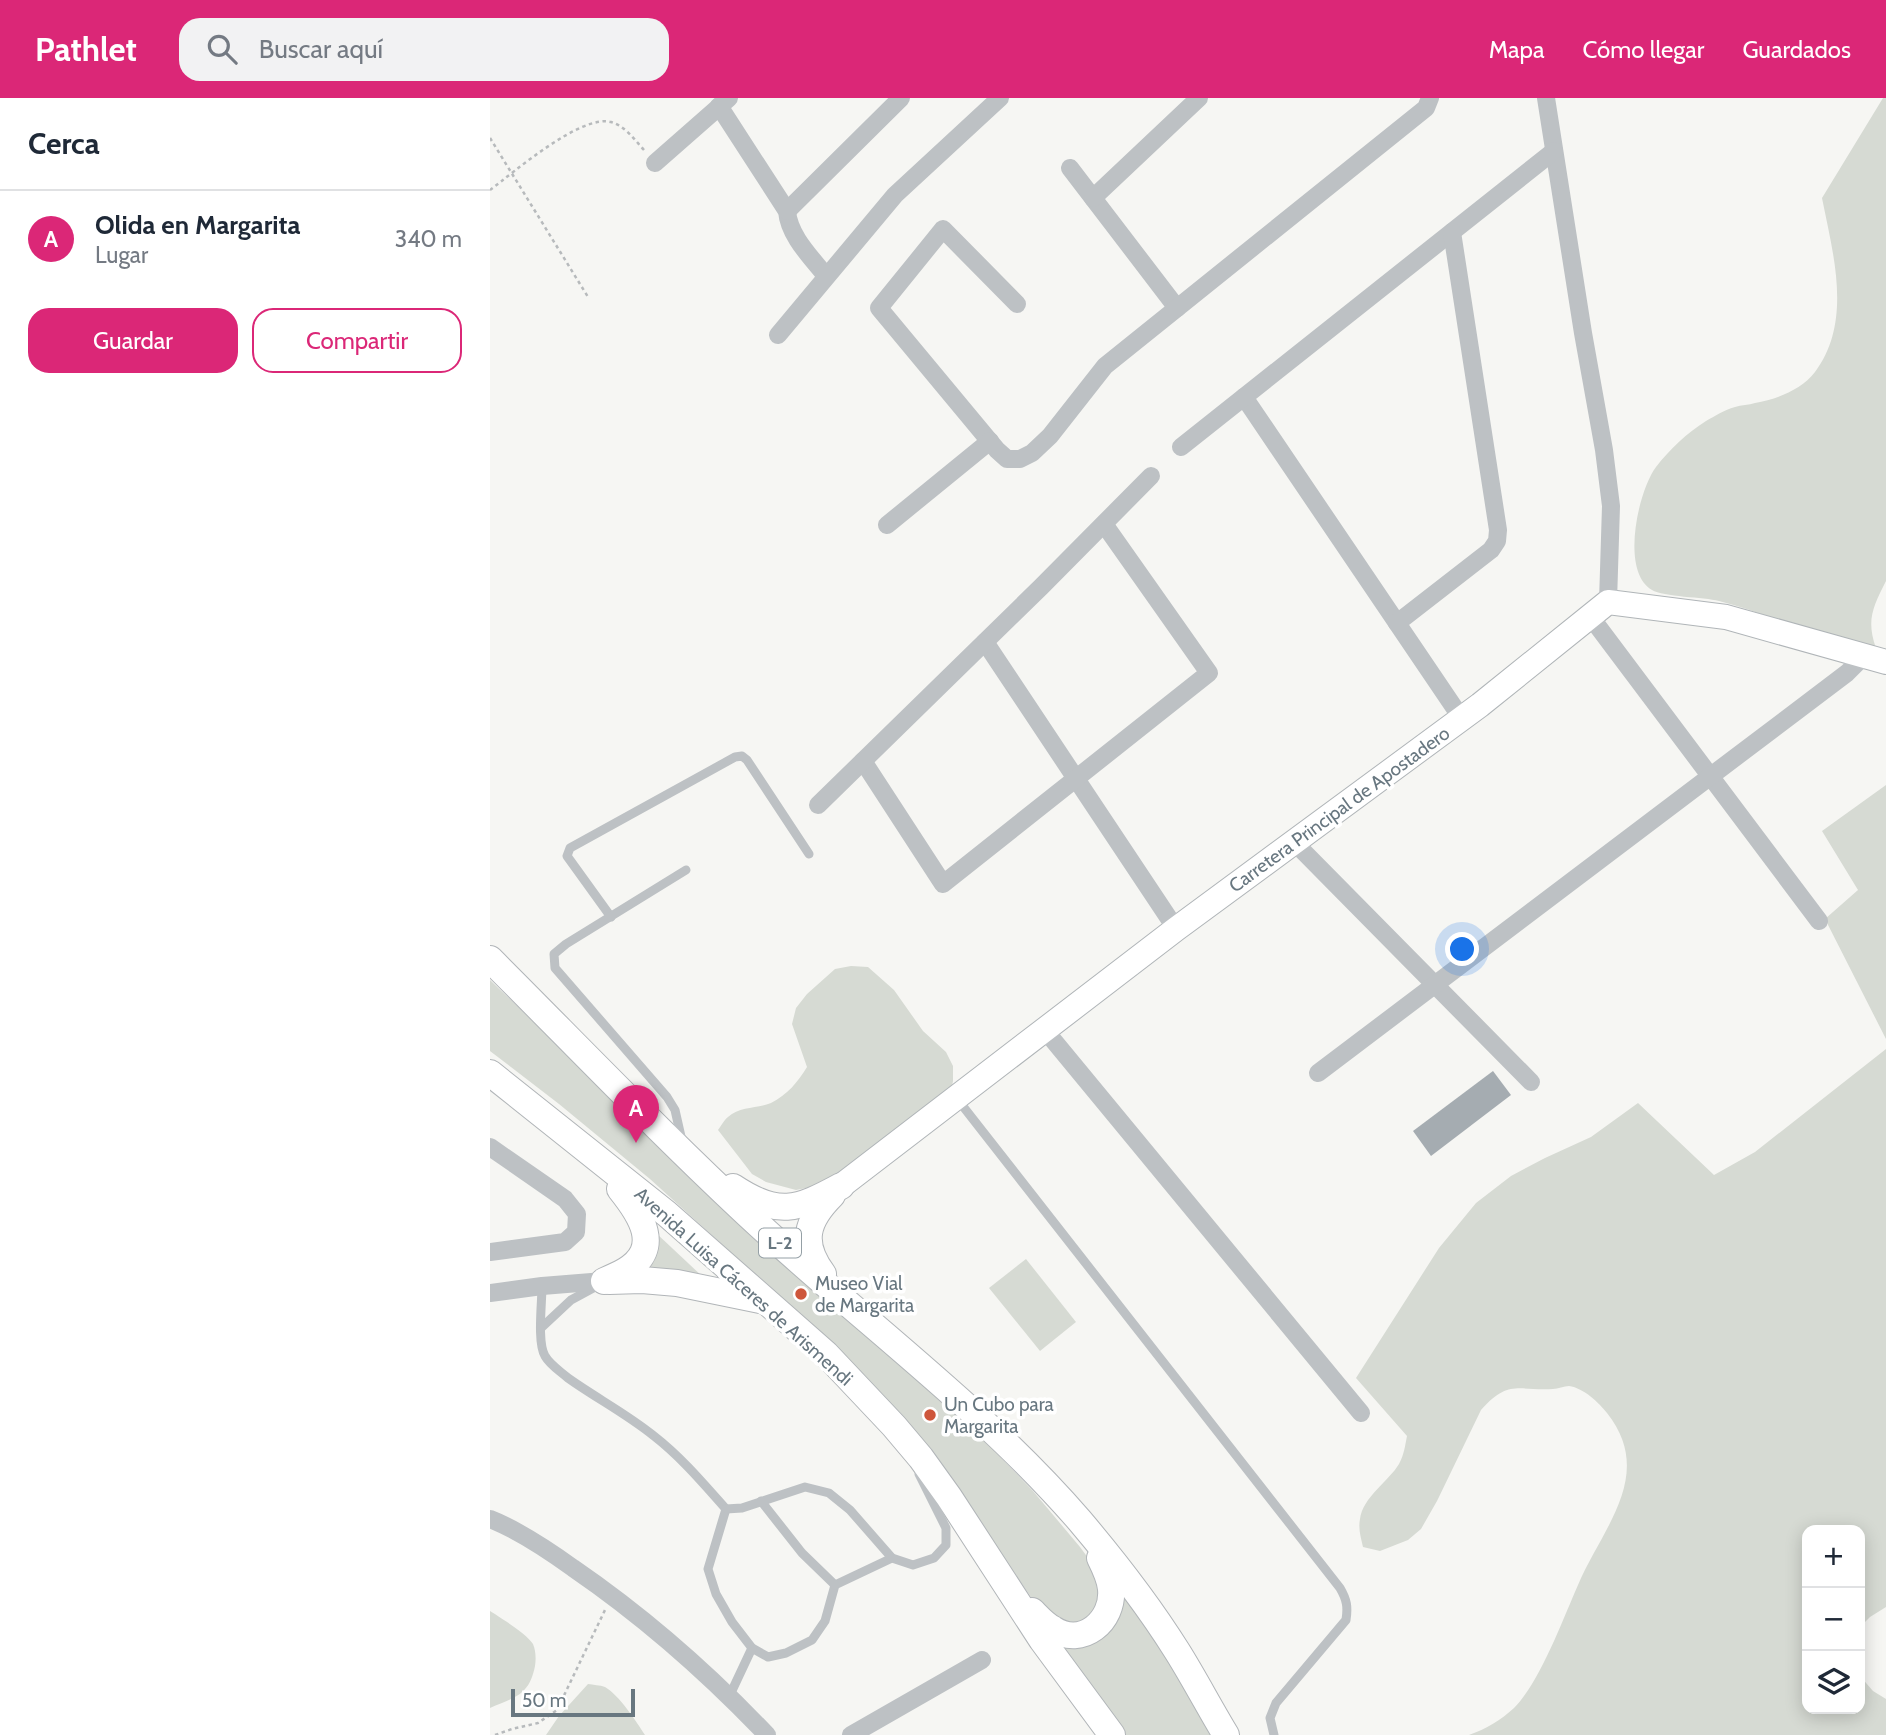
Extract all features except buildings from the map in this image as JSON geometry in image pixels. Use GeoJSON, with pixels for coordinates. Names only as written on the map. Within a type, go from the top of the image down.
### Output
{"type":"FeatureCollection","features":[{"type":"Feature","properties":{"kind":"main road","name":"L-2"},"geometry":{"type":"LineString","coordinates":[[490,959],[759,1225],[919,1365],[1020,1458],[1104,1551],[1176,1650],[1226,1735]]}},
{"type":"Feature","properties":{"kind":"main road","name":"Avenida Luisa Cáceres de Arismendi"},"geometry":{"type":"LineString","coordinates":[[490,1073],[667,1214],[767,1301],[826,1354],[894,1426],[949,1497],[1042,1640],[1112,1735]]}},
{"type":"Feature","properties":{"kind":"main road"},"geometry":{"type":"LineString","coordinates":[[591,1153],[639,1213],[646,1240],[639,1259],[627,1270],[604,1281]]}},
{"type":"Feature","properties":{"kind":"main road"},"geometry":{"type":"LineString","coordinates":[[689,1156],[739,1192],[778,1208],[809,1203],[841,1186]]}},
{"type":"Feature","properties":{"kind":"main road"},"geometry":{"type":"LineString","coordinates":[[837,1293],[818,1267],[808,1242],[810,1225],[820,1208],[841,1186]]}},
{"type":"Feature","properties":{"kind":"main road"},"geometry":{"type":"LineString","coordinates":[[604,1281],[677,1283],[767,1301]]}},
{"type":"Feature","properties":{"kind":"main road"},"geometry":{"type":"LineString","coordinates":[[998,1573],[1054,1630],[1069,1635],[1085,1634],[1097,1627],[1111,1604],[1111,1589],[1096,1549],[1078,1520]]}},
{"type":"Feature","properties":{"kind":"street"},"geometry":{"type":"LineString","coordinates":[[787,211],[901,98]]}},
{"type":"Feature","properties":{"kind":"street"},"geometry":{"type":"LineString","coordinates":[[778,335],[895,195],[1000,98]]}},
{"type":"Feature","properties":{"kind":"street"},"geometry":{"type":"LineString","coordinates":[[1093,198],[1199,98]]}},
{"type":"Feature","properties":{"kind":"street"},"geometry":{"type":"LineString","coordinates":[[1017,304],[943,229],[879,308],[1007,459],[1020,459],[1032,453],[1050,436],[1105,366],[1426,108],[1430,98]]}},
{"type":"Feature","properties":{"kind":"street"},"geometry":{"type":"LineString","coordinates":[[1546,98],[1611,506],[1599,609],[1710,777],[1819,922]]}},
{"type":"Feature","properties":{"kind":"street"},"geometry":{"type":"LineString","coordinates":[[655,163],[724,102],[787,211],[788,222],[795,237],[826,276]]}},
{"type":"Feature","properties":{"kind":"street"},"geometry":{"type":"LineString","coordinates":[[1181,447],[1554,151]]}},
{"type":"Feature","properties":{"kind":"street"},"geometry":{"type":"LineString","coordinates":[[1070,168],[1177,308]]}},
{"type":"Feature","properties":{"kind":"street"},"geometry":{"type":"LineString","coordinates":[[1397,623],[1491,550],[1497,541],[1496,516],[1452,232]]}},
{"type":"Feature","properties":{"kind":"street"},"geometry":{"type":"LineString","coordinates":[[1244,397],[1462,719]]}},
{"type":"Feature","properties":{"kind":"street"},"geometry":{"type":"LineString","coordinates":[[887,526],[990,441]]}},
{"type":"Feature","properties":{"kind":"street"},"geometry":{"type":"LineString","coordinates":[[818,805],[1151,476]]}},
{"type":"Feature","properties":{"kind":"street"},"geometry":{"type":"LineString","coordinates":[[863,761],[943,884],[1209,673],[1104,524]]}},
{"type":"Feature","properties":{"kind":"street"},"geometry":{"type":"LineString","coordinates":[[1599,609],[1726,617],[1875,659]]}},
{"type":"Feature","properties":{"kind":"street","name":"Carretera Principal de Apostadero"},"geometry":{"type":"LineString","coordinates":[[841,1186],[1176,929],[1462,719],[1599,609]]}},
{"type":"Feature","properties":{"kind":"street"},"geometry":{"type":"LineString","coordinates":[[985,642],[1176,929]]}},
{"type":"Feature","properties":{"kind":"street"},"geometry":{"type":"LineString","coordinates":[[1318,1073],[1847,673],[1875,659]]}},
{"type":"Feature","properties":{"kind":"street"},"geometry":{"type":"LineString","coordinates":[[1294,842],[1531,1082]]}},
{"type":"Feature","properties":{"kind":"street"},"geometry":{"type":"LineString","coordinates":[[1044,1029],[1361,1413]]}},
{"type":"Feature","properties":{"kind":"street"},"geometry":{"type":"LineString","coordinates":[[490,1147],[565,1199],[577,1214],[576,1233],[565,1242],[490,1252]]}},
{"type":"Feature","properties":{"kind":"street"},"geometry":{"type":"LineString","coordinates":[[490,1293],[604,1281]]}},
{"type":"Feature","properties":{"kind":"street"},"geometry":{"type":"LineString","coordinates":[[490,1519],[552,1553],[612,1595],[684,1656],[767,1735]]}},
{"type":"Feature","properties":{"kind":"street"},"geometry":{"type":"LineString","coordinates":[[851,1735],[982,1660]]}},
{"type":"Feature","properties":{"kind":"lane"},"geometry":{"type":"LineString","coordinates":[[611,917],[567,856],[570,848],[735,757],[742,756],[747,760],[809,854]]}},
{"type":"Feature","properties":{"kind":"lane"},"geometry":{"type":"LineString","coordinates":[[686,870],[554,954],[555,968],[667,1097],[675,1110],[689,1156]]}},
{"type":"Feature","properties":{"kind":"lane"},"geometry":{"type":"LineString","coordinates":[[955,1097],[1346,1598],[1346,1620],[1276,1703],[1270,1718],[1274,1735]]}},
{"type":"Feature","properties":{"kind":"lane"},"geometry":{"type":"LineString","coordinates":[[541,1328],[570,1300],[604,1281]]}},
{"type":"Feature","properties":{"kind":"lane"},"geometry":{"type":"LineString","coordinates":[[542,1286],[541,1348],[553,1366],[652,1434],[677,1455],[726,1508],[742,1508],[805,1487],[829,1493],[850,1510],[892,1558],[913,1565],[934,1558],[946,1545],[946,1528],[894,1426]]}},
{"type":"Feature","properties":{"kind":"lane"},"geometry":{"type":"LineString","coordinates":[[761,1502],[802,1553],[835,1586]]}},
{"type":"Feature","properties":{"kind":"lane"},"geometry":{"type":"LineString","coordinates":[[726,1508],[708,1569],[716,1594],[732,1622],[752,1648],[768,1657],[786,1653],[812,1640],[825,1621],[835,1586],[892,1558]]}},
{"type":"Feature","properties":{"kind":"lane"},"geometry":{"type":"LineString","coordinates":[[729,1698],[752,1648]]}},
{"type":"Feature","properties":{"kind":"path"},"geometry":{"type":"LineString","coordinates":[[490,190],[560,137],[596,122],[610,121],[626,130],[655,163]]}},
{"type":"Feature","properties":{"kind":"path"},"geometry":{"type":"LineString","coordinates":[[490,138],[588,297]]}},
{"type":"Feature","properties":{"kind":"path"},"geometry":{"type":"LineString","coordinates":[[495,1735],[512,1728],[538,1723],[557,1710],[612,1595]]}},
{"type":"Feature","properties":{"kind":"shaded area"},"geometry":{"type":"Polygon","coordinates":[[[1883,98],[1886,98],[1886,581],[1872,614],[1876,648],[1819,635],[1719,601],[1674,596],[1652,590],[1642,581],[1634,550],[1638,512],[1649,478],[1673,448],[1699,426],[1723,411],[1772,399],[1796,389],[1815,372],[1827,352],[1834,331],[1837,287],[1822,198],[1883,98]]]}},
{"type":"Feature","properties":{"kind":"shaded area"},"geometry":{"type":"Polygon","coordinates":[[[1886,785],[1886,1039],[1825,919],[1858,890],[1822,831],[1886,785]]]}},
{"type":"Feature","properties":{"kind":"shaded area"},"geometry":{"type":"Polygon","coordinates":[[[868,967],[894,990],[923,1031],[946,1052],[953,1066],[950,1096],[837,1177],[796,1190],[766,1182],[752,1174],[718,1130],[733,1113],[771,1103],[796,1083],[807,1067],[792,1024],[796,1008],[807,994],[835,969],[868,967]]]}},
{"type":"Feature","properties":{"kind":"shaded area","name":"Museo Vial de Margarita"},"geometry":{"type":"Polygon","coordinates":[[[490,980],[597,1083],[987,1443],[1033,1491],[1097,1570],[1105,1599],[1077,1628],[1045,1614],[922,1439],[846,1357],[650,1179],[490,1051],[490,980]]]}},
{"type":"Feature","properties":{"kind":"shaded area"},"geometry":{"type":"Polygon","coordinates":[[[1886,1049],[1886,1607],[1865,1622],[1865,1525],[1802,1525],[1802,1714],[1865,1714],[1865,1682],[1886,1699],[1886,1735],[1469,1735],[1493,1724],[1514,1708],[1542,1667],[1578,1585],[1620,1501],[1626,1480],[1627,1458],[1621,1436],[1600,1405],[1575,1387],[1507,1390],[1481,1410],[1421,1529],[1408,1540],[1380,1551],[1363,1547],[1360,1519],[1366,1504],[1399,1464],[1407,1436],[1356,1378],[1439,1248],[1476,1203],[1511,1176],[1591,1137],[1638,1103],[1714,1175],[1755,1152],[1886,1049]]]}},
{"type":"Feature","properties":{"kind":"shaded area"},"geometry":{"type":"Polygon","coordinates":[[[656,1233],[704,1278],[641,1269],[656,1233]]]}},
{"type":"Feature","properties":{"kind":"shaded area"},"geometry":{"type":"Polygon","coordinates":[[[1026,1259],[1076,1322],[1040,1351],[989,1288],[1026,1259]]]}},
{"type":"Feature","properties":{"kind":"shaded area"},"geometry":{"type":"Polygon","coordinates":[[[1126,1593],[1215,1735],[1122,1735],[1060,1643],[1126,1593]]]}},
{"type":"Feature","properties":{"kind":"shaded area"},"geometry":{"type":"Polygon","coordinates":[[[490,1611],[530,1640],[536,1658],[525,1690],[490,1708],[490,1611]]]}},
{"type":"Feature","properties":{"kind":"shaded area"},"geometry":{"type":"Polygon","coordinates":[[[588,1684],[603,1686],[616,1696],[645,1735],[546,1735],[588,1684]]]}},
{"type":"Feature","properties":{"kind":"place","name":"Olida en Margarita"},"geometry":{"type":"Point","coordinates":[636,1143]}},
{"type":"Feature","properties":{"kind":"place","name":"Museo Vial de Margarita"},"geometry":{"type":"Point","coordinates":[801,1294]}},
{"type":"Feature","properties":{"kind":"place","name":"Un Cubo para Margarita"},"geometry":{"type":"Point","coordinates":[930,1415]}}]}
